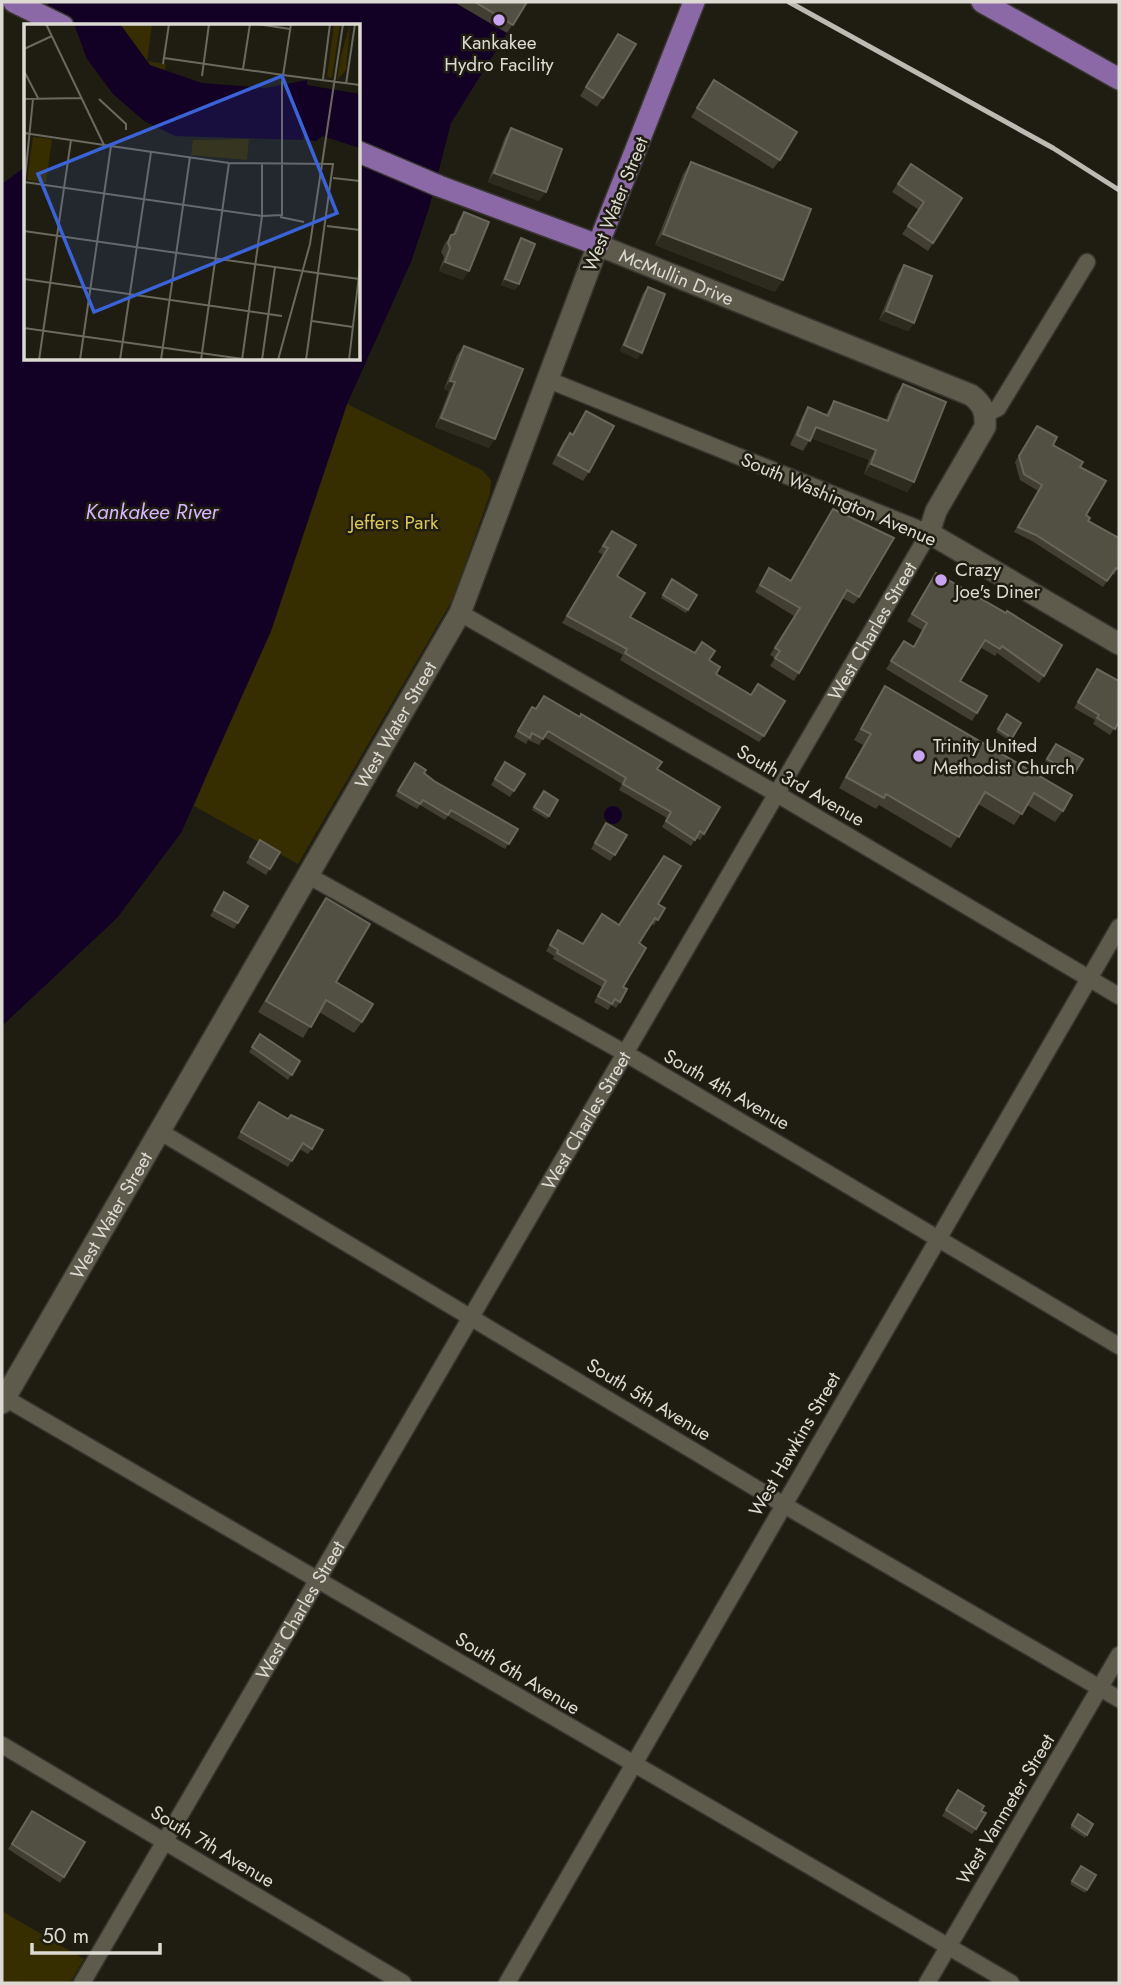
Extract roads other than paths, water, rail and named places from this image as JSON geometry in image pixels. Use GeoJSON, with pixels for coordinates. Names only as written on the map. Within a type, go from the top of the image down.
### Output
{"type":"FeatureCollection","features":[{"type":"Feature","properties":{"kind":"main road"},"geometry":{"type":"LineString","coordinates":[[14,2],[54,23]]}},
{"type":"Feature","properties":{"kind":"main road","name":"West Water Street"},"geometry":{"type":"LineString","coordinates":[[3,1400],[460,613],[546,379],[694,2]]}},
{"type":"Feature","properties":{"kind":"main road"},"geometry":{"type":"LineString","coordinates":[[982,2],[1119,79]]}},
{"type":"Feature","properties":{"kind":"main road","name":"McMullin Drive"},"geometry":{"type":"LineString","coordinates":[[360,152],[439,186],[598,245],[959,389],[981,402],[986,414]]}},
{"type":"Feature","properties":{"kind":"main road","name":"West Charles Street"},"geometry":{"type":"LineString","coordinates":[[929,533],[936,511],[978,443],[985,427],[986,414]]}},
{"type":"Feature","properties":{"kind":"main road","name":"South Washington Avenue"},"geometry":{"type":"LineString","coordinates":[[929,533],[1119,644]]}},
{"type":"Feature","properties":{"kind":"street","name":"West Charles Street"},"geometry":{"type":"LineString","coordinates":[[986,414],[998,408],[1087,262]]}},
{"type":"Feature","properties":{"kind":"street","name":"South Washington Avenue"},"geometry":{"type":"LineString","coordinates":[[546,379],[929,533]]}},
{"type":"Feature","properties":{"kind":"street","name":"West Charles Street"},"geometry":{"type":"LineString","coordinates":[[82,1983],[929,533]]}},
{"type":"Feature","properties":{"kind":"street","name":"South 3rd Avenue"},"geometry":{"type":"LineString","coordinates":[[460,613],[776,794],[1119,996]]}},
{"type":"Feature","properties":{"kind":"street","name":"South 4th Avenue"},"geometry":{"type":"LineString","coordinates":[[309,876],[625,1053],[1119,1346]]}},
{"type":"Feature","properties":{"kind":"street","name":"West Hawkins Street"},"geometry":{"type":"LineString","coordinates":[[507,1983],[1119,927]]}},
{"type":"Feature","properties":{"kind":"street","name":"South 5th Avenue"},"geometry":{"type":"LineString","coordinates":[[159,1131],[472,1316],[783,1505],[1119,1699]]}},
{"type":"Feature","properties":{"kind":"street","name":"South 6th Avenue"},"geometry":{"type":"LineString","coordinates":[[3,1400],[318,1578],[632,1765],[1011,1983]]}},
{"type":"Feature","properties":{"kind":"street","name":"West Vanmeter Street"},"geometry":{"type":"LineString","coordinates":[[927,1983],[1119,1655]]}},
{"type":"Feature","properties":{"kind":"street","name":"South 7th Avenue"},"geometry":{"type":"LineString","coordinates":[[2,1745],[403,1983]]}},
{"type":"Feature","properties":{"kind":"water","name":"Kankakee River"},"geometry":{"type":"Polygon","coordinates":[[[49,2],[454,2],[507,33],[451,123],[429,208],[411,262],[347,404],[271,631],[181,833],[117,918],[2,1026],[2,184],[24,168],[24,360],[360,360],[360,24],[42,24],[49,2]]]}},
{"type":"Feature","properties":{"kind":"water"},"geometry":{"type":"Polygon","coordinates":[[[609,806],[617,806],[622,815],[620,822],[609,824],[604,819],[604,811],[609,806]]]}},
{"type":"Feature","properties":{"kind":"railway"},"geometry":{"type":"LineString","coordinates":[[789,2],[1053,148],[1119,190]]}},
{"type":"Feature","properties":{"kind":"place","name":"Kankakee Hydro Facility"},"geometry":{"type":"Point","coordinates":[499,20]}},
{"type":"Feature","properties":{"kind":"place","name":"Crazy Joe's Diner"},"geometry":{"type":"Point","coordinates":[941,580]}},
{"type":"Feature","properties":{"kind":"place","name":"Trinity United Methodist Church"},"geometry":{"type":"Point","coordinates":[919,756]}},
{"type":"Feature","properties":{"kind":"park label","name":"Jeffers Park"},"geometry":{"type":"Point","coordinates":[394,522]}}]}
